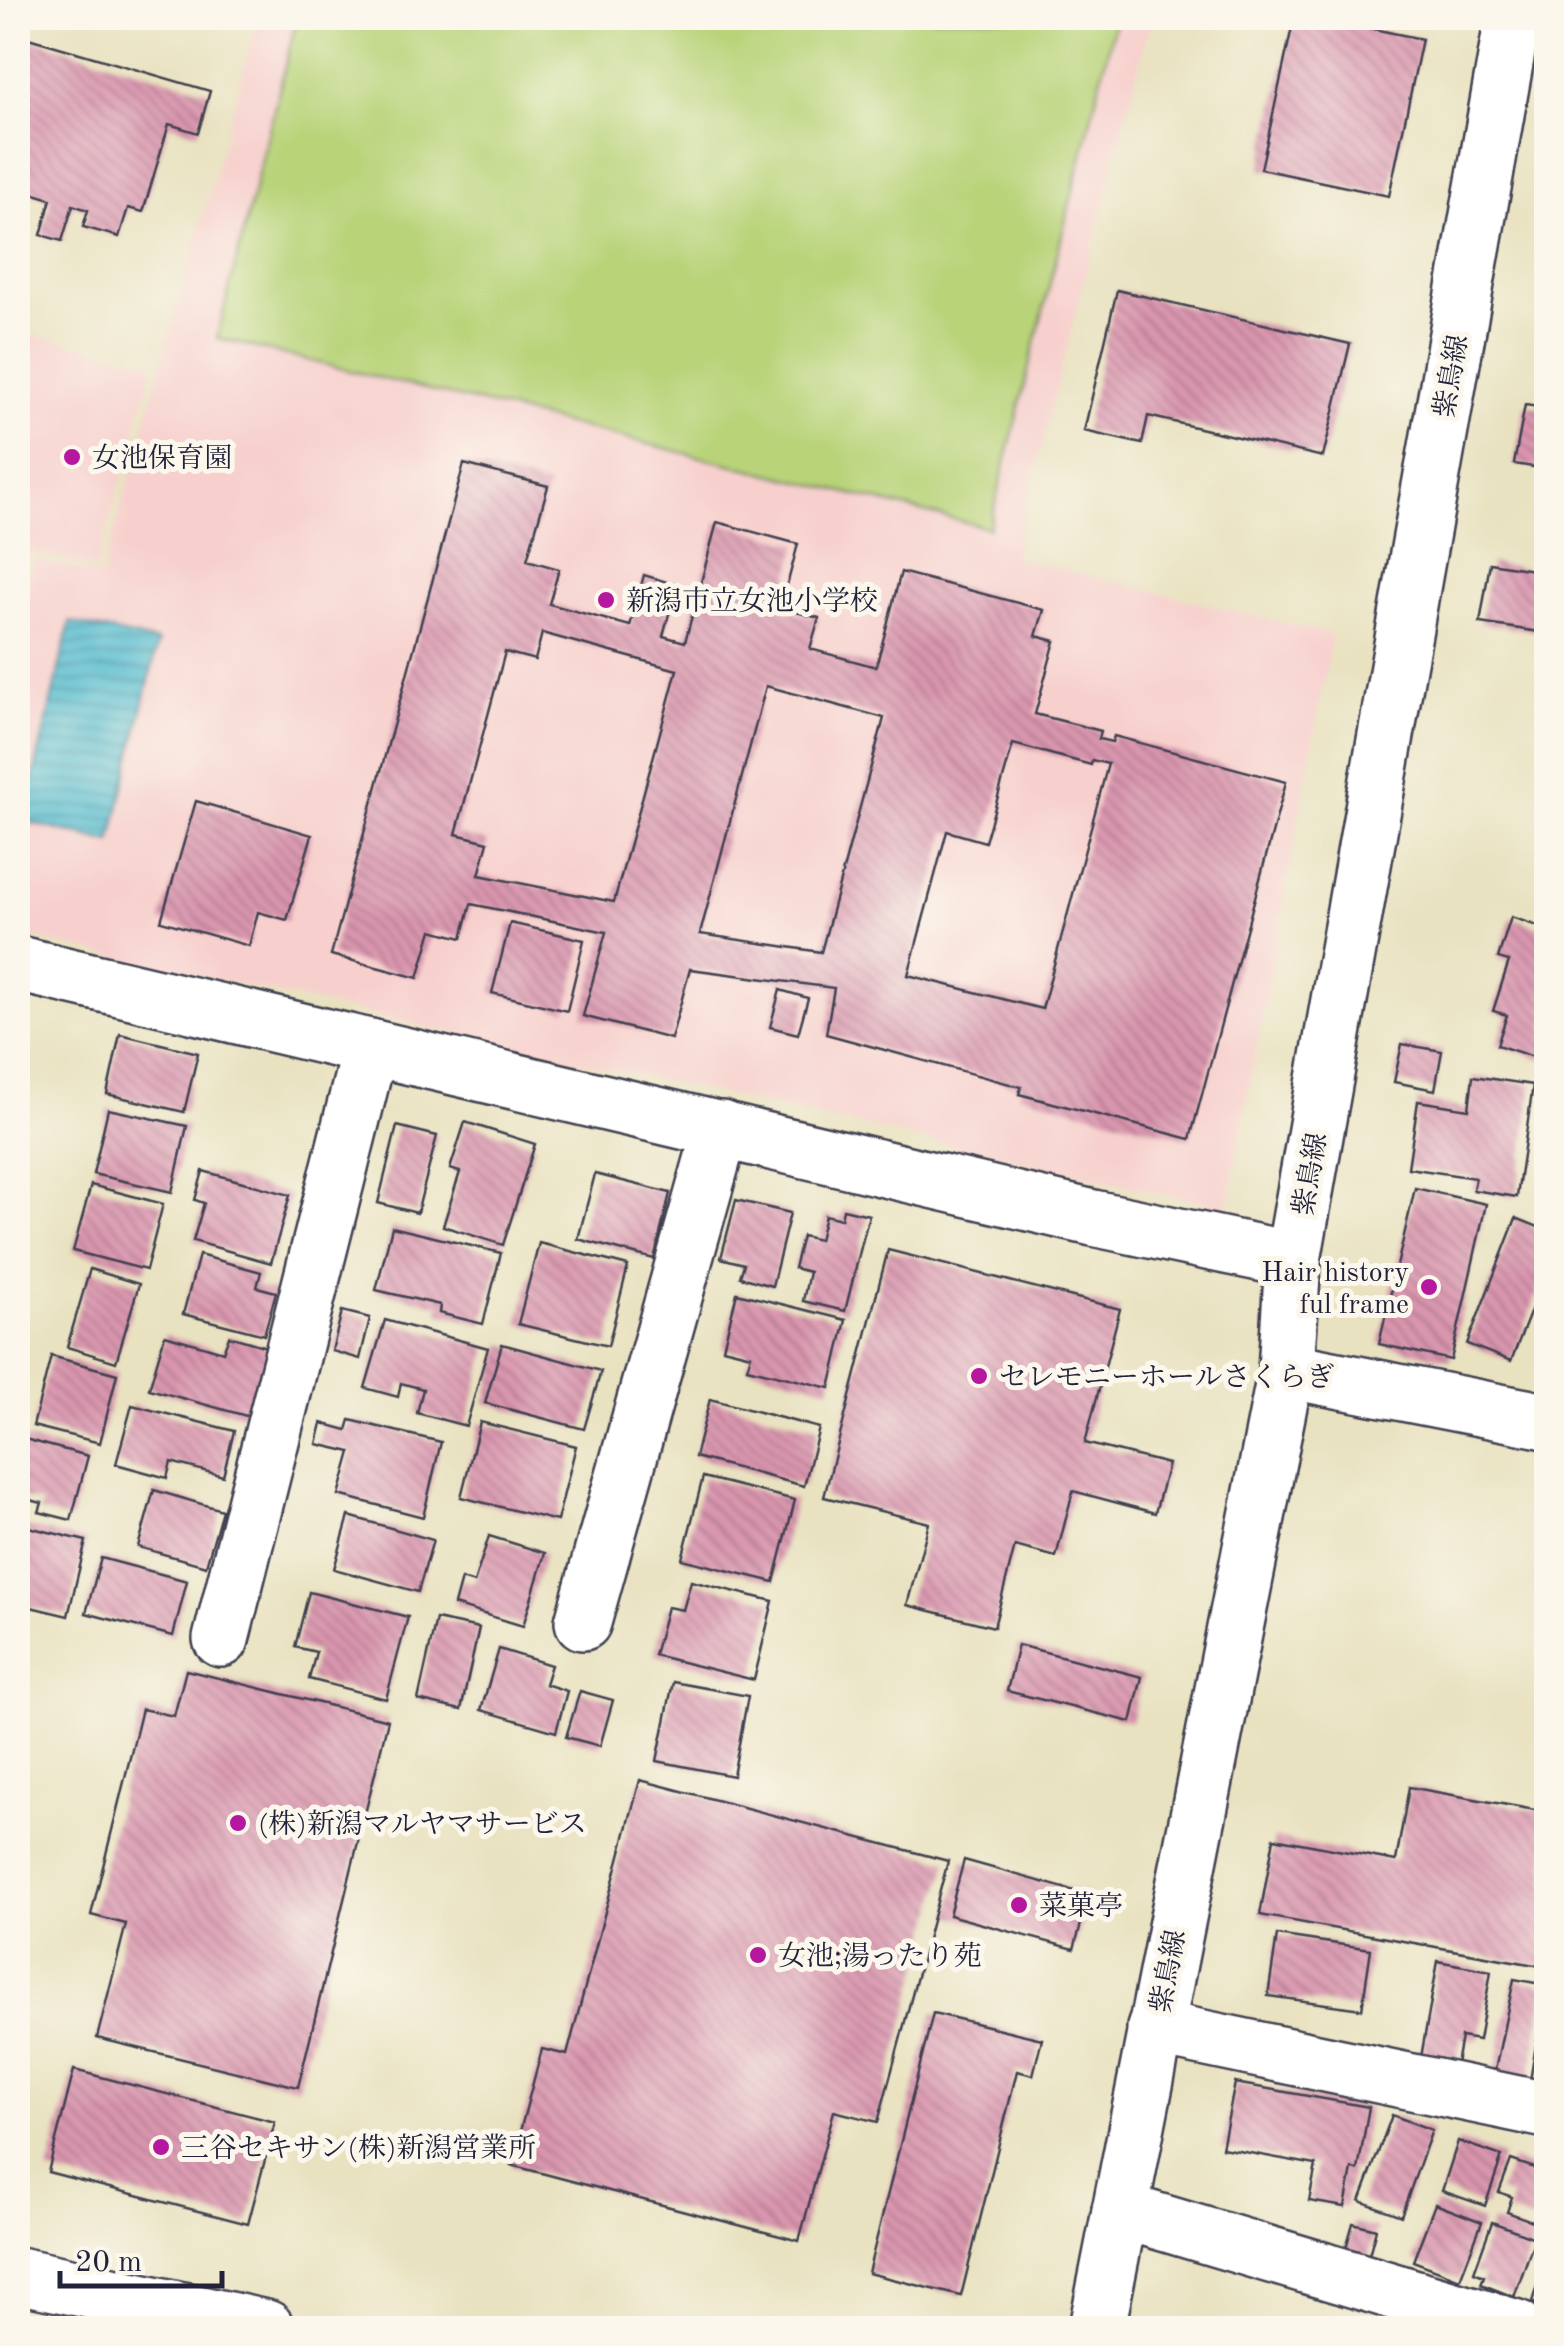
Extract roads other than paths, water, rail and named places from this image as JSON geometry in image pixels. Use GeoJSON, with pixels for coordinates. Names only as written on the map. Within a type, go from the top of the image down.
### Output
{"type":"FeatureCollection","features":[{"type":"Feature","properties":{"kind":"street","name":"紫鳥線"},"geometry":{"type":"LineString","coordinates":[[1098,2328],[1286,1370],[1294,1260],[1505,19]]}},
{"type":"Feature","properties":{"kind":"street"},"geometry":{"type":"LineString","coordinates":[[18,964],[1093,1218],[1294,1260]]}},
{"type":"Feature","properties":{"kind":"street"},"geometry":{"type":"LineString","coordinates":[[221,1639],[370,1047]]}},
{"type":"Feature","properties":{"kind":"street"},"geometry":{"type":"LineString","coordinates":[[583,1622],[721,1130]]}},
{"type":"Feature","properties":{"kind":"street"},"geometry":{"type":"LineString","coordinates":[[1286,1370],[1546,1421]]}},
{"type":"Feature","properties":{"kind":"street"},"geometry":{"type":"LineString","coordinates":[[1155,2028],[1546,2110]]}},
{"type":"Feature","properties":{"kind":"street"},"geometry":{"type":"LineString","coordinates":[[1120,2210],[1517,2328]]}},
{"type":"Feature","properties":{"kind":"street"},"geometry":{"type":"LineString","coordinates":[[18,2275],[266,2328]]}},
{"type":"Feature","properties":{"kind":"water"},"geometry":{"type":"Polygon","coordinates":[[[70,622],[158,642],[111,843],[23,821],[70,622]]]}},
{"type":"Feature","properties":{"kind":"place","name":"女池保育園"},"geometry":{"type":"Point","coordinates":[72,457]}},
{"type":"Feature","properties":{"kind":"place","name":"新潟市立女池小学校"},"geometry":{"type":"Point","coordinates":[606,600]}},
{"type":"Feature","properties":{"kind":"place","name":"Hair history ful frame"},"geometry":{"type":"Point","coordinates":[1429,1287]}},
{"type":"Feature","properties":{"kind":"place","name":"セレモニーホールさくらぎ"},"geometry":{"type":"Point","coordinates":[979,1376]}},
{"type":"Feature","properties":{"kind":"place","name":"(株)新潟マルヤマサービス"},"geometry":{"type":"Point","coordinates":[238,1823]}},
{"type":"Feature","properties":{"kind":"place","name":"菜菓亭"},"geometry":{"type":"Point","coordinates":[1019,1905]}},
{"type":"Feature","properties":{"kind":"place","name":"女池;湯ったり苑"},"geometry":{"type":"Point","coordinates":[758,1955]}},
{"type":"Feature","properties":{"kind":"place","name":"三谷セキサン(株)新潟営業所"},"geometry":{"type":"Point","coordinates":[161,2147]}}]}
